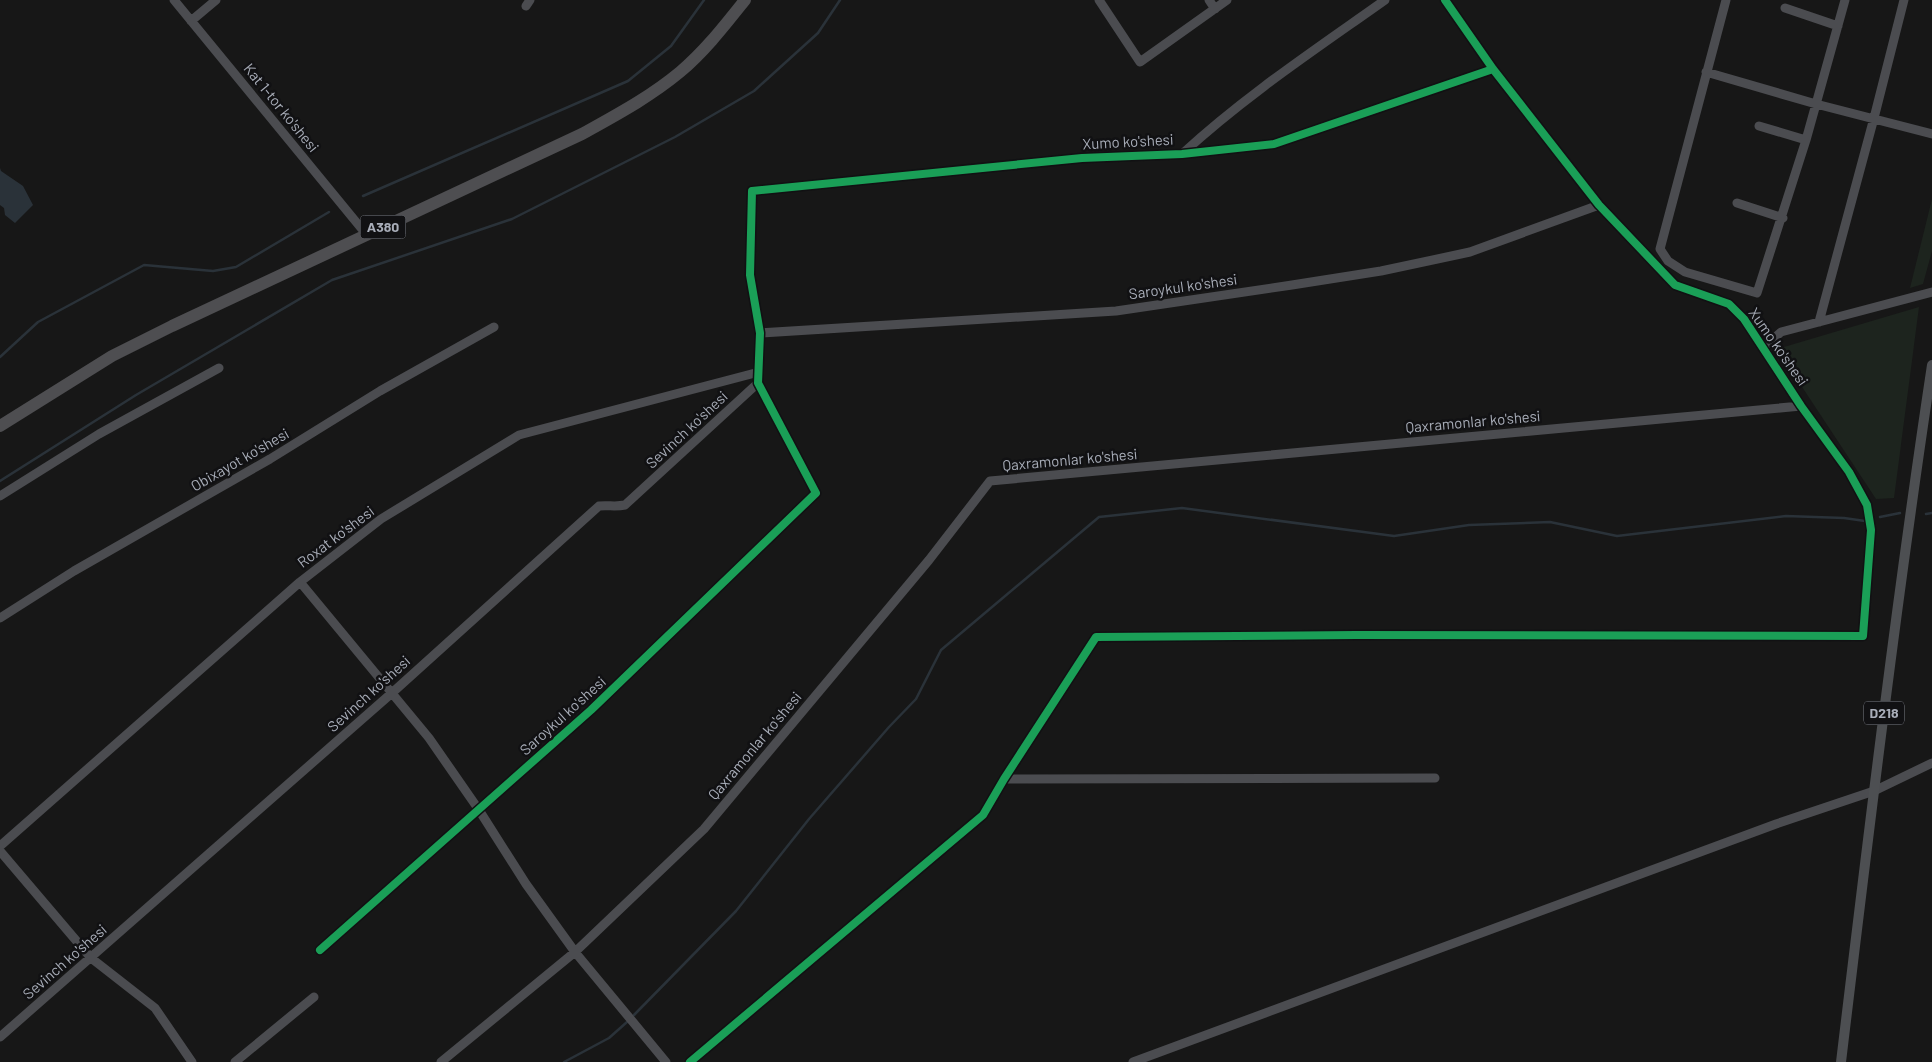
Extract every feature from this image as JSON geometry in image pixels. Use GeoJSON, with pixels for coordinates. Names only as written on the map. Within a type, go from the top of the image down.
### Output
{"type":"FeatureCollection","features":[{"type":"Feature","properties":{"kind":"highway","name":"A380"},"geometry":{"type":"LineString","coordinates":[[0,426],[112,356],[366,234],[582,134],[661,87],[696,58],[745,0]]}},
{"type":"Feature","properties":{"kind":"main road","name":"D218"},"geometry":{"type":"LineString","coordinates":[[1841,1062],[1914,485],[1932,365]]}},
{"type":"Feature","properties":{"kind":"street","name":"Kat 1-tor ko'shesi"},"geometry":{"type":"LineString","coordinates":[[174,0],[366,234]]}},
{"type":"Feature","properties":{"kind":"street"},"geometry":{"type":"LineString","coordinates":[[191,21],[216,0]]}},
{"type":"Feature","properties":{"kind":"street"},"geometry":{"type":"LineString","coordinates":[[1099,0],[1140,62],[1227,0]]}},
{"type":"Feature","properties":{"kind":"street"},"geometry":{"type":"LineString","coordinates":[[1209,0],[1215,9]]}},
{"type":"Feature","properties":{"kind":"street","name":"Xumo ko'shesi"},"geometry":{"type":"LineString","coordinates":[[1182,154],[1248,97],[1385,0]]}},
{"type":"Feature","properties":{"kind":"street","name":"Xumo ko'shesi"},"geometry":{"type":"LineString","coordinates":[[1004,779],[1096,637],[1356,635],[1863,636],[1871,530],[1867,505],[1849,472],[1801,406],[1764,347],[1744,320],[1729,304],[1675,285],[1599,205],[1493,69],[1445,0]]}},
{"type":"Feature","properties":{"kind":"street"},"geometry":{"type":"LineString","coordinates":[[1726,0],[1660,249],[1668,260],[1685,272],[1757,293],[1783,218],[1845,0]]}},
{"type":"Feature","properties":{"kind":"street"},"geometry":{"type":"LineString","coordinates":[[1818,322],[1904,0]]}},
{"type":"Feature","properties":{"kind":"street"},"geometry":{"type":"LineString","coordinates":[[1785,8],[1838,26]]}},
{"type":"Feature","properties":{"kind":"street","name":"Xumo ko'shesi"},"geometry":{"type":"LineString","coordinates":[[760,333],[750,275],[752,191],[1082,158],[1182,154],[1274,144],[1493,69]]}},
{"type":"Feature","properties":{"kind":"street"},"geometry":{"type":"LineString","coordinates":[[1706,72],[1816,104],[1932,134]]}},
{"type":"Feature","properties":{"kind":"street"},"geometry":{"type":"LineString","coordinates":[[1759,126],[1806,140]]}},
{"type":"Feature","properties":{"kind":"street"},"geometry":{"type":"LineString","coordinates":[[1737,203],[1783,218]]}},
{"type":"Feature","properties":{"kind":"street","name":"Saroykul ko'shesi"},"geometry":{"type":"LineString","coordinates":[[760,333],[1116,311],[1292,285],[1382,271],[1470,252],[1599,205]]}},
{"type":"Feature","properties":{"kind":"street"},"geometry":{"type":"LineString","coordinates":[[1764,347],[1781,332],[1932,292]]}},
{"type":"Feature","properties":{"kind":"street","name":"Obixayot ko'shesi"},"geometry":{"type":"LineString","coordinates":[[0,618],[74,571],[270,459],[380,391],[494,328]]}},
{"type":"Feature","properties":{"kind":"street"},"geometry":{"type":"LineString","coordinates":[[758,383],[760,333]]}},
{"type":"Feature","properties":{"kind":"street"},"geometry":{"type":"LineString","coordinates":[[0,496],[99,434],[219,368]]}},
{"type":"Feature","properties":{"kind":"street","name":"Roxat ko'shesi"},"geometry":{"type":"LineString","coordinates":[[0,846],[300,582],[381,519],[519,435],[759,372]]}},
{"type":"Feature","properties":{"kind":"street","name":"Saroykul ko'shesi"},"geometry":{"type":"LineString","coordinates":[[320,950],[591,710],[816,494],[758,383]]}},
{"type":"Feature","properties":{"kind":"street","name":"Sevinch ko'shesi"},"geometry":{"type":"LineString","coordinates":[[0,1037],[393,692],[599,506],[608,505],[615,507],[629,502],[758,383]]}},
{"type":"Feature","properties":{"kind":"street","name":"Qaxramonlar ko'shesi"},"geometry":{"type":"LineString","coordinates":[[441,1062],[575,952],[704,829],[929,560],[990,481],[1801,406]]}},
{"type":"Feature","properties":{"kind":"street"},"geometry":{"type":"LineString","coordinates":[[300,582],[393,692],[429,738],[479,810],[526,884],[575,952],[666,1062]]}},
{"type":"Feature","properties":{"kind":"street"},"geometry":{"type":"LineString","coordinates":[[1133,1062],[1776,824],[1874,792],[1932,763]]}},
{"type":"Feature","properties":{"kind":"street"},"geometry":{"type":"LineString","coordinates":[[690,1062],[983,814],[1004,779],[1435,778]]}},
{"type":"Feature","properties":{"kind":"street"},"geometry":{"type":"LineString","coordinates":[[0,851],[91,958],[155,1008],[192,1062]]}},
{"type":"Feature","properties":{"kind":"street"},"geometry":{"type":"LineString","coordinates":[[235,1062],[314,997]]}},
{"type":"Feature","properties":{"kind":"shaded area"},"geometry":{"type":"Polygon","coordinates":[[[0,168],[1,171],[23,186],[33,205],[15,223],[5,215],[4,208],[0,205],[0,168]]]}},
{"type":"Feature","properties":{"kind":"shaded area"},"geometry":{"type":"Polygon","coordinates":[[[1932,199],[1932,251],[1923,284],[1910,288],[1932,199]]]}},
{"type":"Feature","properties":{"kind":"shaded area"},"geometry":{"type":"Polygon","coordinates":[[[1919,307],[1894,498],[1876,499],[1777,349],[1919,307]]]}},
{"type":"Feature","properties":{"kind":"waterway"},"geometry":{"type":"LineString","coordinates":[[363,196],[628,81],[671,46],[704,0]]}},
{"type":"Feature","properties":{"kind":"waterway"},"geometry":{"type":"LineString","coordinates":[[0,481],[136,395],[332,280],[512,219],[675,137],[754,91],[818,33],[840,0]]}},
{"type":"Feature","properties":{"kind":"waterway"},"geometry":{"type":"LineString","coordinates":[[0,357],[38,322],[144,265],[213,271],[236,267],[329,212]]}},
{"type":"Feature","properties":{"kind":"waterway"},"geometry":{"type":"LineString","coordinates":[[634,1015],[736,911],[809,819],[889,727],[916,699],[941,650],[1099,517],[1182,508],[1394,536],[1469,525],[1550,522],[1617,536],[1786,516],[1844,518],[1865,521]]}},
{"type":"Feature","properties":{"kind":"waterway"},"geometry":{"type":"LineString","coordinates":[[1880,517],[1900,513]]}},
{"type":"Feature","properties":{"kind":"waterway"},"geometry":{"type":"LineString","coordinates":[[1926,514],[1932,513]]}},
{"type":"Feature","properties":{"kind":"waterway"},"geometry":{"type":"LineString","coordinates":[[564,1062],[609,1038],[627,1022]]}},
{"type":"Feature","properties":{"kind":"cycle path"},"geometry":{"type":"LineString","coordinates":[[690,1062],[983,815],[1004,779],[1096,637],[1356,635],[1863,636],[1871,530],[1867,505],[1849,472],[1801,406],[1744,319],[1729,304],[1675,285],[1599,205],[1493,69],[1445,0]]}},
{"type":"Feature","properties":{"kind":"cycle path"},"geometry":{"type":"LineString","coordinates":[[320,950],[591,710],[816,493],[758,383],[760,333],[750,275],[752,191],[1082,158],[1182,154],[1274,144],[1493,69]]}}]}
